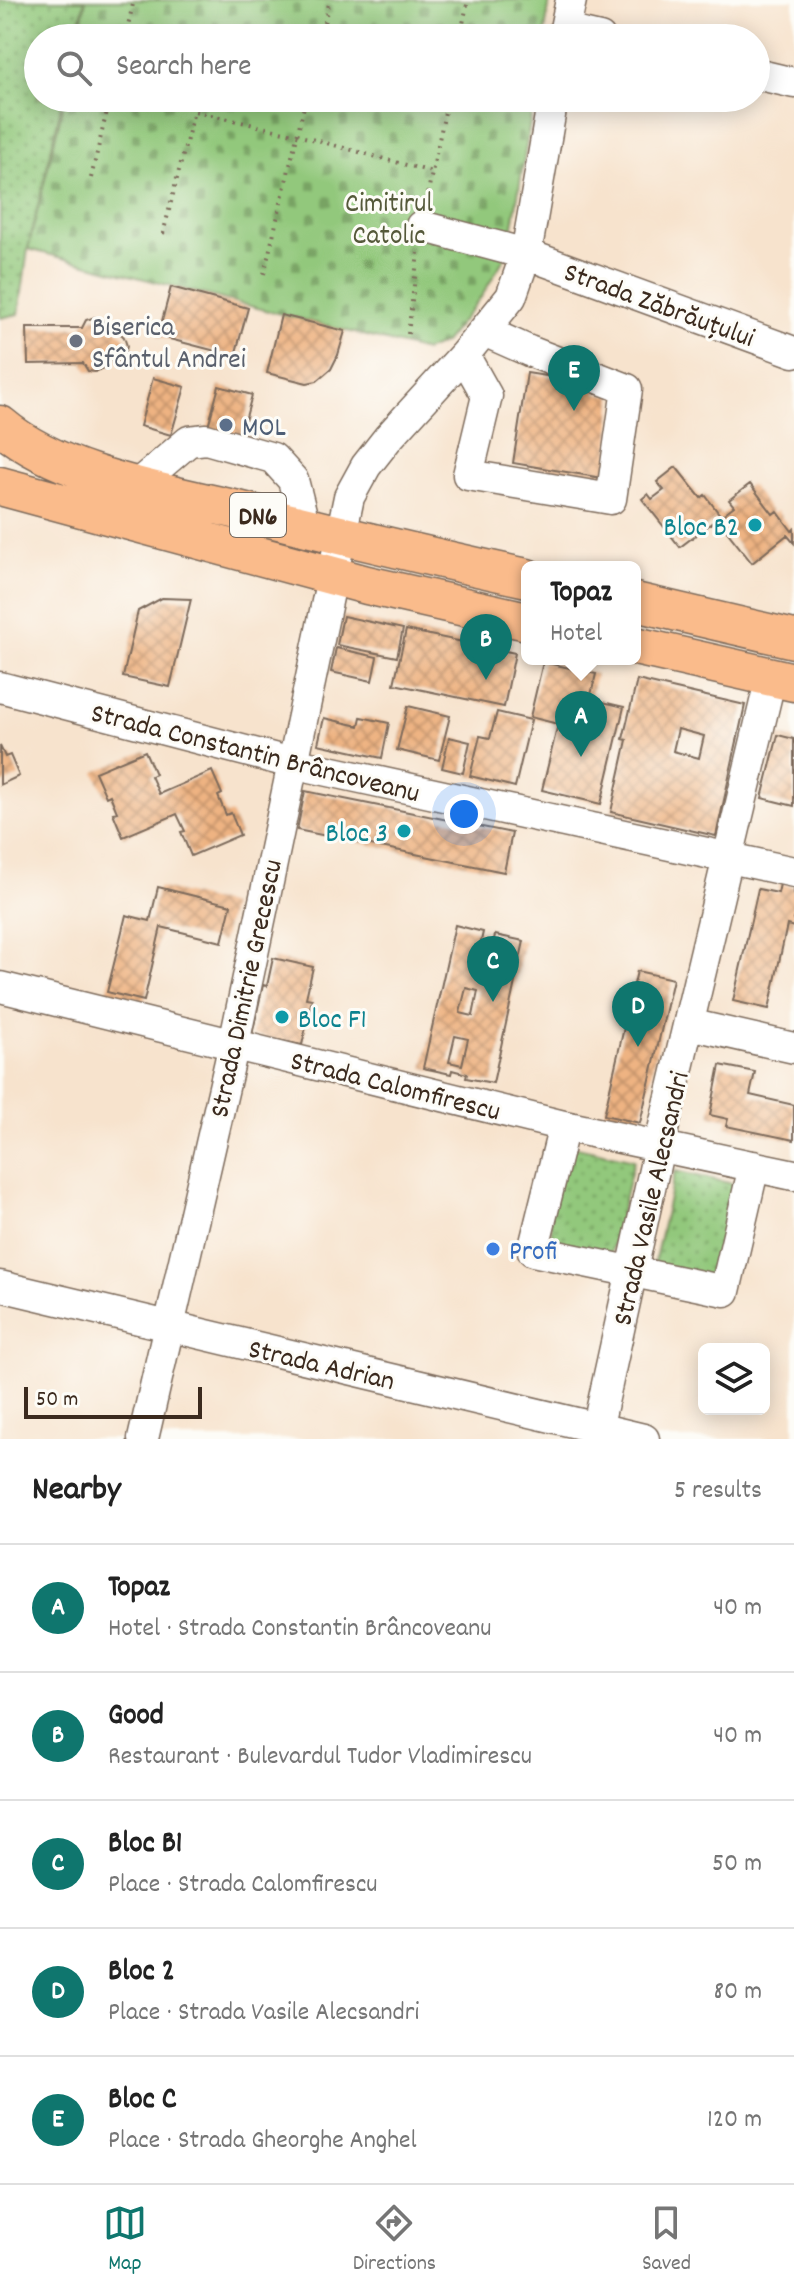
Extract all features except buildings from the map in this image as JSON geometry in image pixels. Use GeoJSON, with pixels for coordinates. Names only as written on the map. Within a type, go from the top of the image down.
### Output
{"type":"FeatureCollection","features":[{"type":"Feature","properties":{"kind":"main road","name":"DN6"},"geometry":{"type":"LineString","coordinates":[[0,425],[15,438],[50,457],[137,485],[342,537],[521,577]]}},
{"type":"Feature","properties":{"kind":"main road","name":"DN6"},"geometry":{"type":"LineString","coordinates":[[0,486],[367,585],[521,620]]}},
{"type":"Feature","properties":{"kind":"main road"},"geometry":{"type":"LineString","coordinates":[[641,603],[794,639]]}},
{"type":"Feature","properties":{"kind":"main road"},"geometry":{"type":"LineString","coordinates":[[641,647],[783,679]]}},
{"type":"Feature","properties":{"kind":"street"},"geometry":{"type":"LineString","coordinates":[[566,24],[571,0]]}},
{"type":"Feature","properties":{"kind":"street"},"geometry":{"type":"LineString","coordinates":[[770,77],[794,83]]}},
{"type":"Feature","properties":{"kind":"street","name":"Strada Dimitrie Grecescu"},"geometry":{"type":"LineString","coordinates":[[143,1439],[234,1044],[349,497],[366,466],[388,438],[464,355],[511,297],[526,254],[551,112]]}},
{"type":"Feature","properties":{"kind":"street","name":"Strada Zăbrăuțului"},"geometry":{"type":"LineString","coordinates":[[421,226],[526,254],[794,352]]}},
{"type":"Feature","properties":{"kind":"street"},"geometry":{"type":"LineString","coordinates":[[464,355],[487,396],[468,475],[611,499],[627,389],[484,331]]}},
{"type":"Feature","properties":{"kind":"street"},"geometry":{"type":"LineString","coordinates":[[137,485],[189,441],[206,439],[273,458],[293,480],[305,527]]}},
{"type":"Feature","properties":{"kind":"street","name":"Strada Vasile Alecsandri"},"geometry":{"type":"LineString","coordinates":[[596,1433],[659,1147],[729,857],[783,679]]}},
{"type":"Feature","properties":{"kind":"street","name":"Strada Constantin Brâncoveanu"},"geometry":{"type":"LineString","coordinates":[[0,687],[292,763],[794,872]]}},
{"type":"Feature","properties":{"kind":"street","name":"Strada Calomfirescu"},"geometry":{"type":"LineString","coordinates":[[0,987],[564,1126],[794,1175]]}},
{"type":"Feature","properties":{"kind":"street"},"geometry":{"type":"LineString","coordinates":[[689,1024],[794,1048]]}},
{"type":"Feature","properties":{"kind":"street"},"geometry":{"type":"LineString","coordinates":[[564,1126],[533,1251],[632,1272],[725,1291],[754,1166]]}},
{"type":"Feature","properties":{"kind":"street","name":"Strada Adrian"},"geometry":{"type":"LineString","coordinates":[[0,1286],[596,1433],[644,1439]]}},
{"type":"Feature","properties":{"kind":"path"},"geometry":{"type":"LineString","coordinates":[[128,24],[134,0]]}},
{"type":"Feature","properties":{"kind":"path"},"geometry":{"type":"LineString","coordinates":[[324,24],[330,0]]}},
{"type":"Feature","properties":{"kind":"path"},"geometry":{"type":"LineString","coordinates":[[463,24],[468,0]]}},
{"type":"Feature","properties":{"kind":"path"},"geometry":{"type":"LineString","coordinates":[[91,178],[107,112]]}},
{"type":"Feature","properties":{"kind":"path"},"geometry":{"type":"LineString","coordinates":[[163,234],[194,112]]}},
{"type":"Feature","properties":{"kind":"path"},"geometry":{"type":"LineString","coordinates":[[198,112],[432,172]]}},
{"type":"Feature","properties":{"kind":"path"},"geometry":{"type":"LineString","coordinates":[[264,274],[303,112]]}},
{"type":"Feature","properties":{"kind":"green space"},"geometry":{"type":"Polygon","coordinates":[[[0,0],[85,0],[79,24],[24,24],[24,112],[60,112],[28,249],[19,314],[0,318],[0,0]]]}},
{"type":"Feature","properties":{"kind":"green space"},"geometry":{"type":"Polygon","coordinates":[[[86,0],[550,0],[546,24],[81,24],[86,0]]]}},
{"type":"Feature","properties":{"kind":"green space","name":"Cimitirul Catolic"},"geometry":{"type":"Polygon","coordinates":[[[62,112],[532,112],[509,250],[482,296],[444,343],[425,351],[28,249],[62,112]]]}},
{"type":"Feature","properties":{"kind":"green space"},"geometry":{"type":"Polygon","coordinates":[[[568,1145],[634,1160],[610,1257],[553,1245],[550,1216],[568,1145]]]}},
{"type":"Feature","properties":{"kind":"green space"},"geometry":{"type":"Polygon","coordinates":[[[675,1171],[738,1185],[716,1281],[653,1268],[675,1171]]]}},
{"type":"Feature","properties":{"kind":"place","name":"Biserica Sfântul Andrei"},"geometry":{"type":"Point","coordinates":[76,341]}},
{"type":"Feature","properties":{"kind":"place","name":"Bloc C"},"geometry":{"type":"Point","coordinates":[574,411]}},
{"type":"Feature","properties":{"kind":"place","name":"MOL"},"geometry":{"type":"Point","coordinates":[226,425]}},
{"type":"Feature","properties":{"kind":"place","name":"Bloc B2"},"geometry":{"type":"Point","coordinates":[755,525]}},
{"type":"Feature","properties":{"kind":"place","name":"Good"},"geometry":{"type":"Point","coordinates":[486,680]}},
{"type":"Feature","properties":{"kind":"place","name":"Topaz"},"geometry":{"type":"Point","coordinates":[581,757]}},
{"type":"Feature","properties":{"kind":"place","name":"Bloc 3"},"geometry":{"type":"Point","coordinates":[404,831]}},
{"type":"Feature","properties":{"kind":"place","name":"Bloc B1"},"geometry":{"type":"Point","coordinates":[493,1002]}},
{"type":"Feature","properties":{"kind":"place","name":"Bloc F1"},"geometry":{"type":"Point","coordinates":[282,1017]}},
{"type":"Feature","properties":{"kind":"place","name":"Bloc 2"},"geometry":{"type":"Point","coordinates":[638,1047]}},
{"type":"Feature","properties":{"kind":"place","name":"Profi"},"geometry":{"type":"Point","coordinates":[493,1249]}}]}
